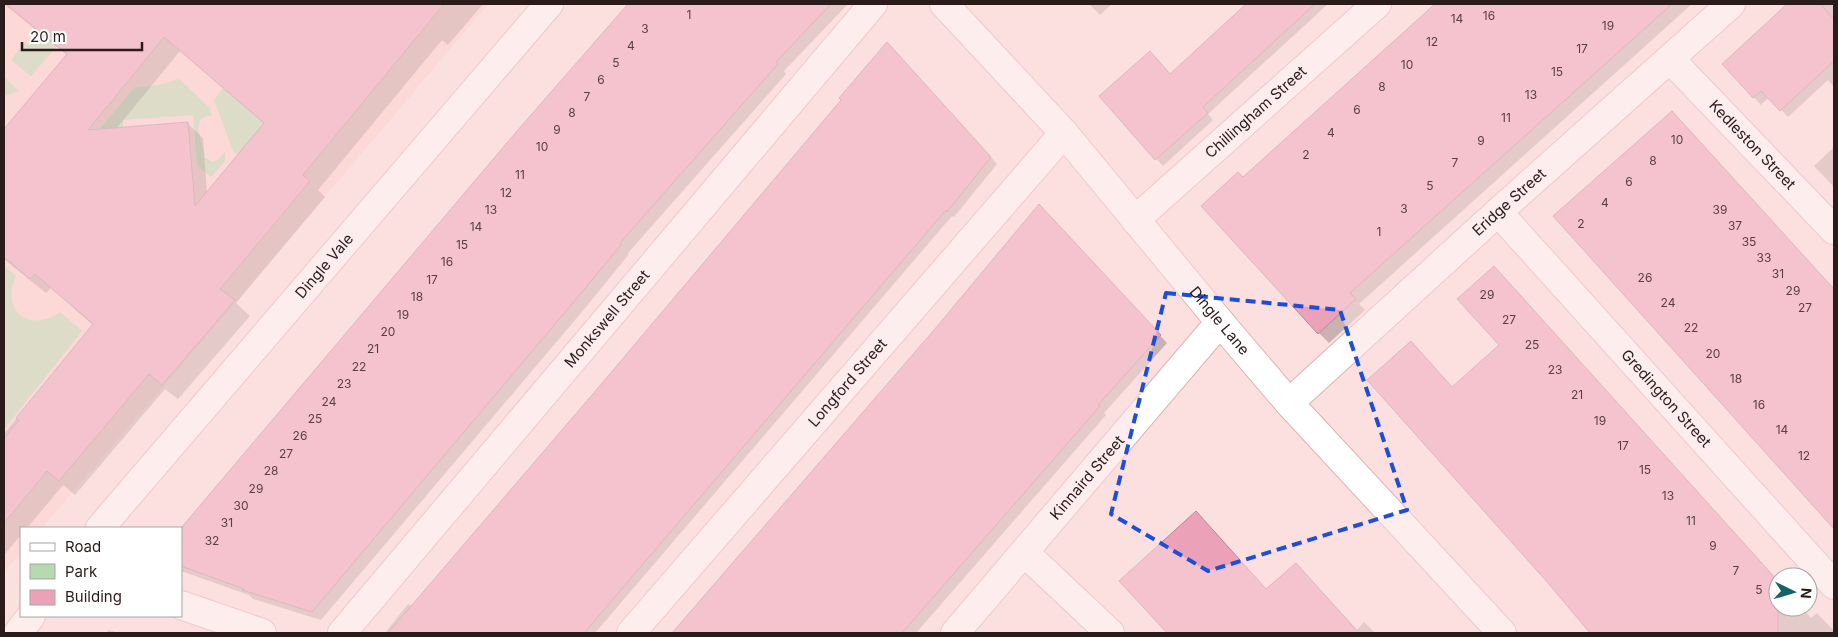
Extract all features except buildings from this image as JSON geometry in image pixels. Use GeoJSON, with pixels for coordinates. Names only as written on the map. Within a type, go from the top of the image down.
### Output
{"type":"FeatureCollection","features":[{"type":"Feature","properties":{"kind":"street","name":"Dingle Vale"},"geometry":{"type":"LineString","coordinates":[[101,527],[550,4]]}},
{"type":"Feature","properties":{"kind":"street","name":"Monkswell Street"},"geometry":{"type":"LineString","coordinates":[[342,633],[873,4]]}},
{"type":"Feature","properties":{"kind":"street","name":"Dingle Lane"},"geometry":{"type":"LineString","coordinates":[[944,4],[1064,133],[1289,403],[1502,633]]}},
{"type":"Feature","properties":{"kind":"street","name":"Chillingham Street"},"geometry":{"type":"LineString","coordinates":[[1135,220],[1377,4]]}},
{"type":"Feature","properties":{"kind":"street","name":"Eridge Street"},"geometry":{"type":"LineString","coordinates":[[1289,403],[1498,212],[1731,4]]}},
{"type":"Feature","properties":{"kind":"street","name":"Kedleston Street"},"geometry":{"type":"LineString","coordinates":[[1670,59],[1834,230]]}},
{"type":"Feature","properties":{"kind":"street","name":"Longford Street"},"geometry":{"type":"LineString","coordinates":[[631,633],[1064,133]]}},
{"type":"Feature","properties":{"kind":"street","name":"Gredington Street"},"geometry":{"type":"LineString","coordinates":[[1498,212],[1834,585]]}},
{"type":"Feature","properties":{"kind":"street","name":"Kinnaird Street"},"geometry":{"type":"LineString","coordinates":[[956,633],[1220,322]]}},
{"type":"Feature","properties":{"kind":"street"},"geometry":{"type":"LineString","coordinates":[[1025,553],[1110,633]]}},
{"type":"Feature","properties":{"kind":"street"},"geometry":{"type":"LineString","coordinates":[[182,606],[262,633]]}},
{"type":"Feature","properties":{"kind":"street"},"geometry":{"type":"LineString","coordinates":[[18,633],[30,617]]}},
{"type":"Feature","properties":{"kind":"highlighted area"},"geometry":{"type":"Polygon","coordinates":[[[1166,293],[1340,310],[1407,510],[1208,571],[1111,514],[1166,293]]]}},
{"type":"Feature","properties":{"kind":"shaded area"},"geometry":{"type":"Polygon","coordinates":[[[4,4],[488,4],[43,527],[20,527],[20,553],[4,572],[4,4]]]}},
{"type":"Feature","properties":{"kind":"green space"},"geometry":{"type":"Polygon","coordinates":[[[64,4],[93,4],[31,76],[11,60],[25,42],[29,45],[64,4]]]}},
{"type":"Feature","properties":{"kind":"green space"},"geometry":{"type":"Polygon","coordinates":[[[4,77],[19,91],[4,96],[4,77]]]}},
{"type":"Feature","properties":{"kind":"green space"},"geometry":{"type":"Polygon","coordinates":[[[179,79],[210,108],[212,116],[206,116],[200,120],[198,129],[205,158],[213,162],[219,159],[225,152],[225,161],[211,177],[197,166],[193,115],[123,120],[125,170],[80,153],[134,88],[159,85],[179,79]]]}},
{"type":"Feature","properties":{"kind":"green space"},"geometry":{"type":"Polygon","coordinates":[[[223,88],[269,127],[238,154],[233,151],[214,100],[223,88]]]}},
{"type":"Feature","properties":{"kind":"green space"},"geometry":{"type":"Polygon","coordinates":[[[4,266],[16,276],[12,288],[12,299],[20,315],[28,319],[38,320],[49,318],[60,312],[82,331],[4,429],[4,266]]]}}]}
